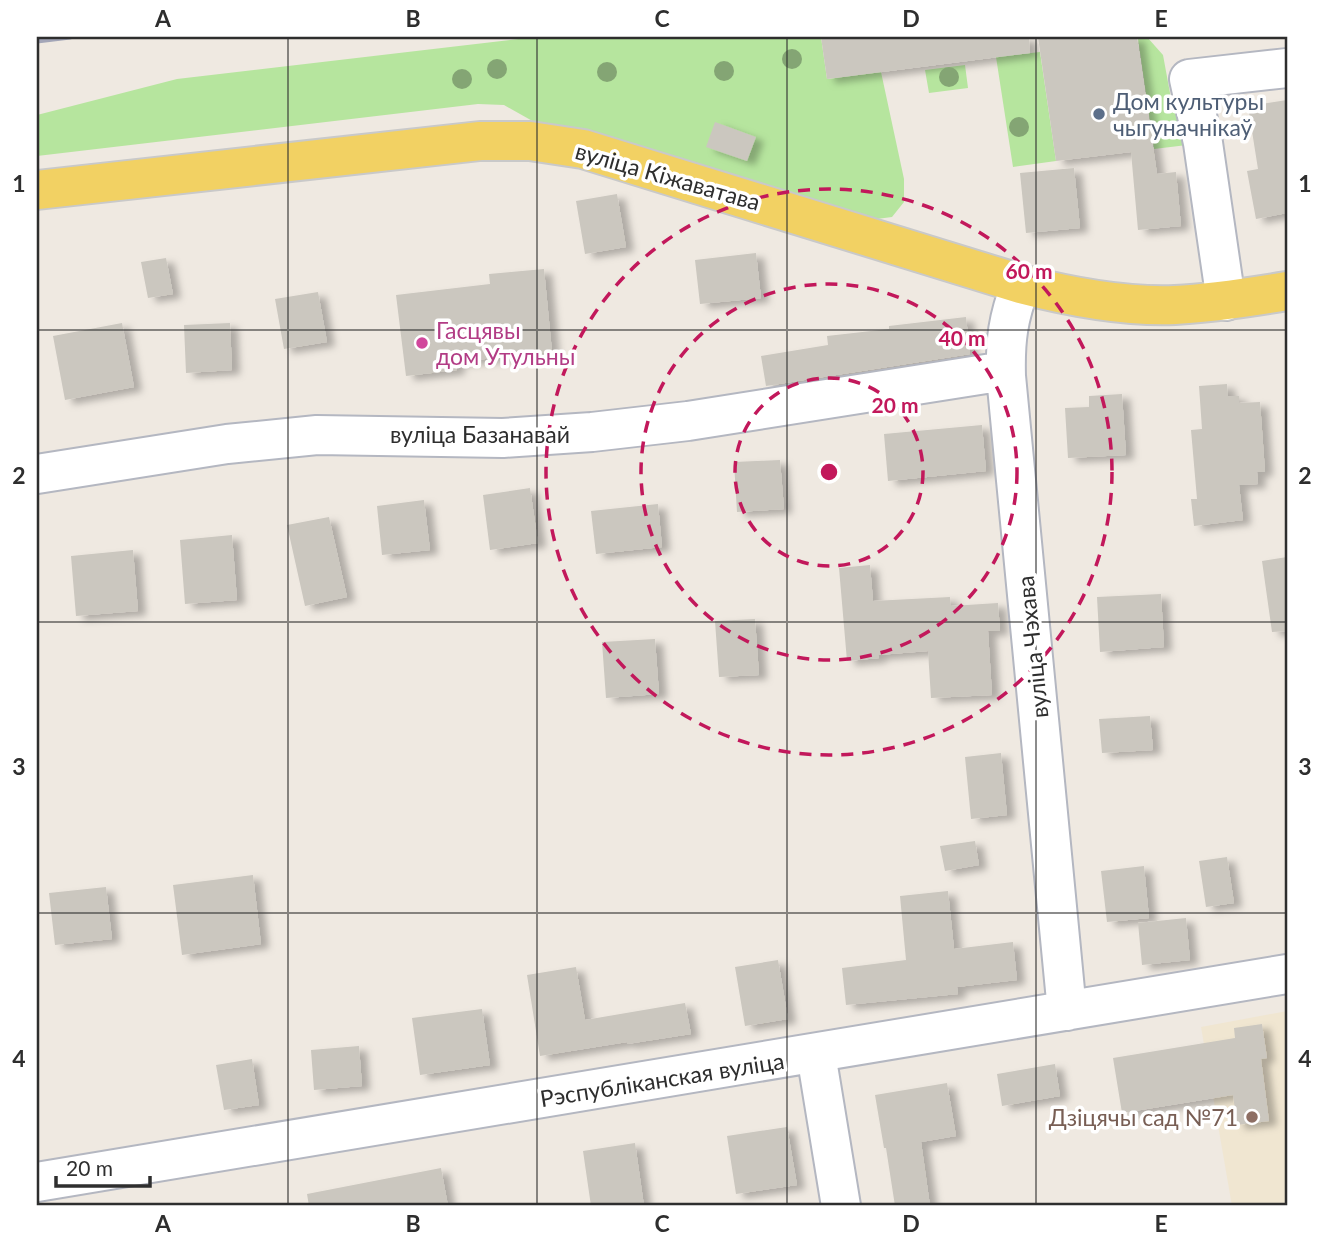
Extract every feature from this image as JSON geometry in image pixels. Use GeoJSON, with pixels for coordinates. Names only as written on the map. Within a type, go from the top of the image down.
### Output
{"type":"FeatureCollection","features":[{"type":"Feature","properties":{"kind":"main road","name":"вуліца Кіжаватава"},"geometry":{"type":"LineString","coordinates":[[37,190],[480,141],[530,141],[583,149],[1021,285],[1090,299],[1173,305],[1226,301],[1287,291]]}},
{"type":"Feature","properties":{"kind":"street"},"geometry":{"type":"LineString","coordinates":[[1226,301],[1203,143],[1189,79],[1287,68]]}},
{"type":"Feature","properties":{"kind":"street","name":"вуліца Чэхава"},"geometry":{"type":"LineString","coordinates":[[1021,285],[1007,325],[1006,376],[1067,1011]]}},
{"type":"Feature","properties":{"kind":"street","name":"вуліца Базанавай"},"geometry":{"type":"LineString","coordinates":[[37,474],[227,444],[317,435],[503,438],[592,432],[688,421],[992,373],[1006,376]]}},
{"type":"Feature","properties":{"kind":"street","name":"Рэспубліканская вуліца"},"geometry":{"type":"LineString","coordinates":[[37,1182],[1287,974]]}},
{"type":"Feature","properties":{"kind":"street"},"geometry":{"type":"LineString","coordinates":[[816,1054],[841,1206]]}},
{"type":"Feature","properties":{"kind":"shaded area","name":"Дзіцячы сад №71"},"geometry":{"type":"Polygon","coordinates":[[[1287,1011],[1287,1206],[1232,1206],[1201,1027],[1287,1011]]]}},
{"type":"Feature","properties":{"kind":"green space"},"geometry":{"type":"Polygon","coordinates":[[[535,37],[821,37],[827,79],[881,72],[904,179],[904,202],[892,217],[869,220],[536,123],[504,105],[478,104],[37,156],[37,115],[177,79],[535,37]]]}},
{"type":"Feature","properties":{"kind":"green space"},"geometry":{"type":"Polygon","coordinates":[[[1147,37],[1163,55],[1172,104],[1182,116],[1187,145],[1154,149],[1138,39],[1147,37]]]}},
{"type":"Feature","properties":{"kind":"green space"},"geometry":{"type":"Polygon","coordinates":[[[1040,52],[1056,161],[1013,167],[996,57],[1040,52]]]}},
{"type":"Feature","properties":{"kind":"green space"},"geometry":{"type":"Polygon","coordinates":[[[965,65],[968,88],[929,93],[925,70],[965,65]]]}},
{"type":"Feature","properties":{"kind":"building"},"geometry":{"type":"Polygon","coordinates":[[[821,37],[1029,37],[1030,53],[827,79],[821,37]]]}},
{"type":"Feature","properties":{"kind":"building","name":"Дом культуры чыгуначнікаў"},"geometry":{"type":"Polygon","coordinates":[[[1038,37],[1137,37],[1157,174],[1176,172],[1181,226],[1138,230],[1131,152],[1056,161],[1038,37]]]}},
{"type":"Feature","properties":{"kind":"building"},"geometry":{"type":"Polygon","coordinates":[[[1287,100],[1287,213],[1256,219],[1247,171],[1258,169],[1248,106],[1287,100]]]}},
{"type":"Feature","properties":{"kind":"building"},"geometry":{"type":"Polygon","coordinates":[[[715,122],[756,137],[747,161],[706,147],[715,122]]]}},
{"type":"Feature","properties":{"kind":"building"},"geometry":{"type":"Polygon","coordinates":[[[1074,168],[1080,228],[1026,233],[1020,173],[1074,168]]]}},
{"type":"Feature","properties":{"kind":"building"},"geometry":{"type":"Polygon","coordinates":[[[617,194],[626,247],[585,254],[576,201],[617,194]]]}},
{"type":"Feature","properties":{"kind":"building"},"geometry":{"type":"Polygon","coordinates":[[[756,253],[761,298],[700,304],[695,260],[756,253]]]}},
{"type":"Feature","properties":{"kind":"building"},"geometry":{"type":"Polygon","coordinates":[[[166,258],[173,294],[148,298],[141,262],[166,258]]]}},
{"type":"Feature","properties":{"kind":"building"},"geometry":{"type":"Polygon","coordinates":[[[544,269],[552,352],[456,362],[457,370],[406,376],[396,295],[490,284],[489,274],[544,269]]]}},
{"type":"Feature","properties":{"kind":"building"},"geometry":{"type":"Polygon","coordinates":[[[318,292],[327,342],[284,349],[275,299],[318,292]]]}},
{"type":"Feature","properties":{"kind":"building"},"geometry":{"type":"Polygon","coordinates":[[[966,317],[970,354],[766,386],[761,356],[828,345],[827,336],[966,317]]]}},
{"type":"Feature","properties":{"kind":"building"},"geometry":{"type":"Polygon","coordinates":[[[122,323],[134,387],[65,400],[53,336],[122,323]]]}},
{"type":"Feature","properties":{"kind":"building"},"geometry":{"type":"Polygon","coordinates":[[[230,323],[232,370],[186,373],[184,325],[230,323]]]}},
{"type":"Feature","properties":{"kind":"building"},"geometry":{"type":"Polygon","coordinates":[[[1227,384],[1228,396],[1239,396],[1239,403],[1260,402],[1265,472],[1257,472],[1258,484],[1239,485],[1243,520],[1194,526],[1191,499],[1197,499],[1191,430],[1202,429],[1199,386],[1227,384]]]}},
{"type":"Feature","properties":{"kind":"building"},"geometry":{"type":"Polygon","coordinates":[[[1122,394],[1126,455],[1068,458],[1065,408],[1089,407],[1089,396],[1122,394]]]}},
{"type":"Feature","properties":{"kind":"building"},"geometry":{"type":"Polygon","coordinates":[[[982,425],[986,471],[888,481],[884,434],[982,425]]]}},
{"type":"Feature","properties":{"kind":"building"},"geometry":{"type":"Polygon","coordinates":[[[780,460],[784,509],[737,512],[734,462],[780,460]]]}},
{"type":"Feature","properties":{"kind":"building"},"geometry":{"type":"Polygon","coordinates":[[[530,488],[538,543],[490,550],[483,495],[530,488]]]}},
{"type":"Feature","properties":{"kind":"building"},"geometry":{"type":"Polygon","coordinates":[[[424,500],[430,550],[382,555],[377,506],[424,500]]]}},
{"type":"Feature","properties":{"kind":"building"},"geometry":{"type":"Polygon","coordinates":[[[658,504],[662,547],[596,554],[591,511],[658,504]]]}},
{"type":"Feature","properties":{"kind":"building"},"geometry":{"type":"Polygon","coordinates":[[[329,517],[347,597],[305,606],[287,525],[329,517]]]}},
{"type":"Feature","properties":{"kind":"building"},"geometry":{"type":"Polygon","coordinates":[[[232,535],[237,600],[185,604],[180,540],[232,535]]]}},
{"type":"Feature","properties":{"kind":"building"},"geometry":{"type":"Polygon","coordinates":[[[133,550],[138,611],[76,616],[71,556],[133,550]]]}},
{"type":"Feature","properties":{"kind":"building"},"geometry":{"type":"Polygon","coordinates":[[[1287,557],[1287,631],[1272,632],[1262,561],[1287,557]]]}},
{"type":"Feature","properties":{"kind":"building"},"geometry":{"type":"Polygon","coordinates":[[[870,565],[873,601],[950,597],[951,606],[998,603],[1000,631],[988,631],[992,695],[931,698],[928,651],[878,655],[879,658],[847,661],[839,568],[870,565]]]}},
{"type":"Feature","properties":{"kind":"building"},"geometry":{"type":"Polygon","coordinates":[[[1161,594],[1164,647],[1100,652],[1097,597],[1161,594]]]}},
{"type":"Feature","properties":{"kind":"building"},"geometry":{"type":"Polygon","coordinates":[[[755,619],[759,675],[719,677],[715,621],[755,619]]]}},
{"type":"Feature","properties":{"kind":"building"},"geometry":{"type":"Polygon","coordinates":[[[655,639],[659,694],[606,698],[602,642],[655,639]]]}},
{"type":"Feature","properties":{"kind":"building"},"geometry":{"type":"Polygon","coordinates":[[[1150,716],[1153,750],[1102,753],[1099,719],[1150,716]]]}},
{"type":"Feature","properties":{"kind":"building"},"geometry":{"type":"Polygon","coordinates":[[[1001,753],[1007,815],[971,819],[965,757],[1001,753]]]}},
{"type":"Feature","properties":{"kind":"building"},"geometry":{"type":"Polygon","coordinates":[[[975,841],[979,865],[945,871],[940,846],[975,841]]]}},
{"type":"Feature","properties":{"kind":"building"},"geometry":{"type":"Polygon","coordinates":[[[1227,857],[1234,903],[1206,907],[1199,861],[1227,857]]]}},
{"type":"Feature","properties":{"kind":"building"},"geometry":{"type":"Polygon","coordinates":[[[1144,866],[1149,918],[1107,922],[1101,871],[1144,866]]]}},
{"type":"Feature","properties":{"kind":"building"},"geometry":{"type":"Polygon","coordinates":[[[253,875],[261,944],[182,955],[173,885],[253,875]]]}},
{"type":"Feature","properties":{"kind":"building"},"geometry":{"type":"Polygon","coordinates":[[[106,887],[112,939],[55,945],[49,893],[106,887]]]}},
{"type":"Feature","properties":{"kind":"building"},"geometry":{"type":"Polygon","coordinates":[[[948,891],[954,949],[1013,942],[1017,980],[957,987],[958,994],[846,1005],[842,968],[906,960],[900,896],[948,891]]]}},
{"type":"Feature","properties":{"kind":"building"},"geometry":{"type":"Polygon","coordinates":[[[1186,918],[1190,960],[1142,965],[1138,923],[1186,918]]]}},
{"type":"Feature","properties":{"kind":"building"},"geometry":{"type":"Polygon","coordinates":[[[778,960],[788,1019],[745,1026],[735,967],[778,960]]]}},
{"type":"Feature","properties":{"kind":"building"},"geometry":{"type":"Polygon","coordinates":[[[576,967],[585,1020],[685,1003],[691,1034],[540,1056],[527,975],[576,967]]]}},
{"type":"Feature","properties":{"kind":"building"},"geometry":{"type":"Polygon","coordinates":[[[482,1009],[490,1065],[420,1075],[412,1018],[482,1009]]]}},
{"type":"Feature","properties":{"kind":"building"},"geometry":{"type":"Polygon","coordinates":[[[1262,1024],[1267,1058],[1261,1059],[1269,1121],[1237,1125],[1233,1095],[1122,1113],[1113,1058],[1235,1038],[1234,1028],[1262,1024]]]}},
{"type":"Feature","properties":{"kind":"building"},"geometry":{"type":"Polygon","coordinates":[[[359,1046],[362,1086],[314,1090],[311,1050],[359,1046]]]}},
{"type":"Feature","properties":{"kind":"building"},"geometry":{"type":"Polygon","coordinates":[[[252,1059],[259,1105],[224,1110],[216,1065],[252,1059]]]}},
{"type":"Feature","properties":{"kind":"building"},"geometry":{"type":"Polygon","coordinates":[[[1055,1064],[1060,1096],[1002,1106],[997,1074],[1055,1064]]]}},
{"type":"Feature","properties":{"kind":"building"},"geometry":{"type":"Polygon","coordinates":[[[947,1083],[956,1136],[921,1142],[930,1206],[895,1206],[875,1095],[947,1083]]]}},
{"type":"Feature","properties":{"kind":"building"},"geometry":{"type":"Polygon","coordinates":[[[787,1127],[797,1185],[736,1194],[727,1136],[787,1127]]]}},
{"type":"Feature","properties":{"kind":"building"},"geometry":{"type":"Polygon","coordinates":[[[635,1143],[644,1206],[591,1206],[583,1151],[635,1143]]]}},
{"type":"Feature","properties":{"kind":"building"},"geometry":{"type":"Polygon","coordinates":[[[441,1168],[448,1206],[309,1206],[307,1194],[441,1168]]]}},
{"type":"Feature","properties":{"kind":"railway"},"geometry":{"type":"LineString","coordinates":[[37,41],[70,37]]}},
{"type":"Feature","properties":{"kind":"place","name":"Дом культуры чыгуначнікаў"},"geometry":{"type":"Point","coordinates":[1099,114]}},
{"type":"Feature","properties":{"kind":"place","name":"Гасцявы дом Утульны"},"geometry":{"type":"Point","coordinates":[422,343]}},
{"type":"Feature","properties":{"kind":"place","name":"Дзіцячы сад №71"},"geometry":{"type":"Point","coordinates":[1252,1117]}}]}
